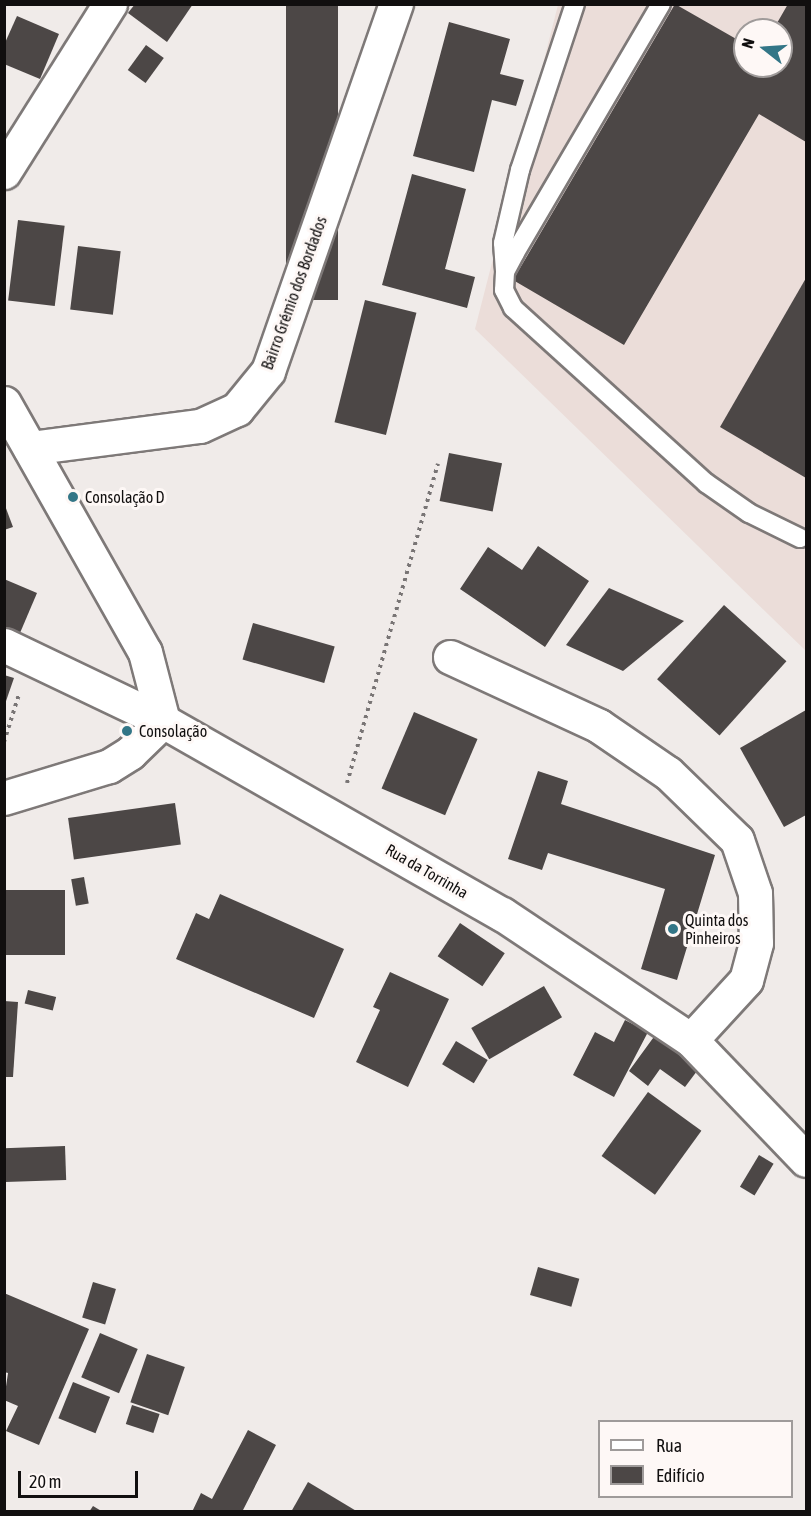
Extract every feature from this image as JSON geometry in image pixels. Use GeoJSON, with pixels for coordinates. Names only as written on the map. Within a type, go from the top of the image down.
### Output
{"type":"FeatureCollection","features":[{"type":"Feature","properties":{"kind":"street"},"geometry":{"type":"LineString","coordinates":[[4,172],[110,4]]}},
{"type":"Feature","properties":{"kind":"street","name":"Bairro Grémio dos Bordados"},"geometry":{"type":"LineString","coordinates":[[30,448],[200,426],[237,409],[268,370],[396,4]]}},
{"type":"Feature","properties":{"kind":"street"},"geometry":{"type":"LineString","coordinates":[[4,403],[145,652],[163,720],[130,753],[109,766],[4,798]]}},
{"type":"Feature","properties":{"kind":"street","name":"Rua da Torrinha"},"geometry":{"type":"LineString","coordinates":[[17,650],[163,720],[502,914],[691,1040],[807,1160]]}},
{"type":"Feature","properties":{"kind":"street"},"geometry":{"type":"LineString","coordinates":[[450,657],[599,726],[668,773],[736,840],[755,893],[756,944],[746,980],[691,1040]]}},
{"type":"Feature","properties":{"kind":"lane"},"geometry":{"type":"LineString","coordinates":[[575,4],[520,170],[503,243],[504,290],[513,308],[706,483],[749,513],[804,535]]}},
{"type":"Feature","properties":{"kind":"lane"},"geometry":{"type":"LineString","coordinates":[[505,272],[661,4]]}},
{"type":"Feature","properties":{"kind":"path"},"geometry":{"type":"LineString","coordinates":[[337,819],[438,464]]}},
{"type":"Feature","properties":{"kind":"path"},"geometry":{"type":"LineString","coordinates":[[4,742],[17,650]]}},
{"type":"Feature","properties":{"kind":"shaded area"},"geometry":{"type":"Polygon","coordinates":[[[558,5],[806,5],[806,651],[475,329],[558,5]]]}},
{"type":"Feature","properties":{"kind":"building"},"geometry":{"type":"Polygon","coordinates":[[[135,4],[193,4],[167,42],[128,13],[135,4]]]}},
{"type":"Feature","properties":{"kind":"building"},"geometry":{"type":"Polygon","coordinates":[[[286,4],[338,4],[338,300],[286,300],[286,4]]]}},
{"type":"Feature","properties":{"kind":"building"},"geometry":{"type":"Polygon","coordinates":[[[675,4],[733,37],[733,78],[793,78],[793,18],[780,18],[788,4],[806,4],[806,142],[759,114],[624,345],[513,280],[675,4]]]}},
{"type":"Feature","properties":{"kind":"building"},"geometry":{"type":"Polygon","coordinates":[[[17,16],[59,34],[40,79],[4,64],[4,45],[17,16]]]}},
{"type":"Feature","properties":{"kind":"building"},"geometry":{"type":"Polygon","coordinates":[[[449,22],[510,39],[500,74],[524,80],[516,106],[492,100],[474,172],[413,156],[449,22]]]}},
{"type":"Feature","properties":{"kind":"building"},"geometry":{"type":"Polygon","coordinates":[[[146,45],[164,58],[146,83],[128,70],[146,45]]]}},
{"type":"Feature","properties":{"kind":"building"},"geometry":{"type":"Polygon","coordinates":[[[412,174],[466,189],[445,269],[475,277],[467,308],[382,285],[412,174]]]}},
{"type":"Feature","properties":{"kind":"building"},"geometry":{"type":"Polygon","coordinates":[[[18,220],[65,226],[55,306],[8,300],[18,220]]]}},
{"type":"Feature","properties":{"kind":"building"},"geometry":{"type":"Polygon","coordinates":[[[78,246],[121,251],[113,315],[70,310],[78,246]]]}},
{"type":"Feature","properties":{"kind":"building"},"geometry":{"type":"Polygon","coordinates":[[[806,278],[806,478],[720,427],[806,278]]]}},
{"type":"Feature","properties":{"kind":"building"},"geometry":{"type":"Polygon","coordinates":[[[365,300],[416,313],[386,435],[335,422],[365,300]]]}},
{"type":"Feature","properties":{"kind":"building"},"geometry":{"type":"Polygon","coordinates":[[[449,453],[502,463],[493,511],[440,501],[449,453]]]}},
{"type":"Feature","properties":{"kind":"building"},"geometry":{"type":"Polygon","coordinates":[[[4,503],[13,527],[4,530],[4,503]]]}},
{"type":"Feature","properties":{"kind":"building"},"geometry":{"type":"Polygon","coordinates":[[[538,546],[589,581],[545,647],[460,589],[488,547],[522,570],[538,546]]]}},
{"type":"Feature","properties":{"kind":"building"},"geometry":{"type":"Polygon","coordinates":[[[4,579],[37,593],[17,640],[4,634],[4,579]]]}},
{"type":"Feature","properties":{"kind":"building"},"geometry":{"type":"Polygon","coordinates":[[[609,588],[684,621],[623,671],[566,645],[609,588]]]}},
{"type":"Feature","properties":{"kind":"building"},"geometry":{"type":"Polygon","coordinates":[[[724,605],[786,661],[720,736],[657,679],[724,605]]]}},
{"type":"Feature","properties":{"kind":"building"},"geometry":{"type":"Polygon","coordinates":[[[253,623],[335,646],[324,683],[243,660],[253,623]]]}},
{"type":"Feature","properties":{"kind":"building"},"geometry":{"type":"Polygon","coordinates":[[[4,675],[14,678],[5,704],[4,704],[4,675]]]}},
{"type":"Feature","properties":{"kind":"building"},"geometry":{"type":"Polygon","coordinates":[[[806,710],[806,815],[784,827],[740,748],[806,710]]]}},
{"type":"Feature","properties":{"kind":"building"},"geometry":{"type":"Polygon","coordinates":[[[414,712],[478,739],[445,815],[382,788],[414,712]]]}},
{"type":"Feature","properties":{"kind":"building"},"geometry":{"type":"Polygon","coordinates":[[[538,771],[568,781],[561,804],[715,855],[677,980],[641,969],[665,889],[548,853],[542,870],[508,859],[538,771]]]}},
{"type":"Feature","properties":{"kind":"building"},"geometry":{"type":"Polygon","coordinates":[[[175,803],[181,845],[74,860],[68,818],[175,803]]]}},
{"type":"Feature","properties":{"kind":"building"},"geometry":{"type":"Polygon","coordinates":[[[84,877],[89,904],[76,906],[71,879],[84,877]]]}},
{"type":"Feature","properties":{"kind":"building"},"geometry":{"type":"Polygon","coordinates":[[[4,890],[65,890],[65,955],[4,955],[4,890]]]}},
{"type":"Feature","properties":{"kind":"building"},"geometry":{"type":"Polygon","coordinates":[[[220,894],[344,949],[314,1018],[176,959],[196,913],[209,919],[220,894]]]}},
{"type":"Feature","properties":{"kind":"building"},"geometry":{"type":"Polygon","coordinates":[[[460,923],[505,953],[482,986],[438,956],[460,923]]]}},
{"type":"Feature","properties":{"kind":"building"},"geometry":{"type":"Polygon","coordinates":[[[390,972],[449,999],[408,1087],[356,1062],[380,1010],[373,1007],[390,972]]]}},
{"type":"Feature","properties":{"kind":"building"},"geometry":{"type":"Polygon","coordinates":[[[544,986],[562,1017],[489,1059],[471,1028],[544,986]]]}},
{"type":"Feature","properties":{"kind":"building"},"geometry":{"type":"Polygon","coordinates":[[[28,990],[56,997],[53,1011],[25,1004],[28,990]]]}},
{"type":"Feature","properties":{"kind":"building"},"geometry":{"type":"Polygon","coordinates":[[[4,1001],[18,1002],[13,1077],[4,1077],[4,1001]]]}},
{"type":"Feature","properties":{"kind":"building"},"geometry":{"type":"Polygon","coordinates":[[[625,1020],[648,1032],[614,1097],[573,1075],[595,1032],[614,1042],[625,1020]]]}},
{"type":"Feature","properties":{"kind":"building"},"geometry":{"type":"Polygon","coordinates":[[[656,1034],[700,1067],[685,1087],[660,1069],[648,1086],[629,1071],[656,1034]]]}},
{"type":"Feature","properties":{"kind":"building"},"geometry":{"type":"Polygon","coordinates":[[[456,1041],[488,1060],[474,1083],[442,1064],[456,1041]]]}},
{"type":"Feature","properties":{"kind":"building"},"geometry":{"type":"Polygon","coordinates":[[[648,1092],[701,1131],[655,1195],[602,1156],[648,1092]]]}},
{"type":"Feature","properties":{"kind":"building"},"geometry":{"type":"Polygon","coordinates":[[[65,1146],[66,1180],[5,1182],[4,1148],[65,1146]]]}},
{"type":"Feature","properties":{"kind":"building"},"geometry":{"type":"Polygon","coordinates":[[[759,1155],[774,1164],[755,1195],[740,1187],[759,1155]]]}},
{"type":"Feature","properties":{"kind":"building"},"geometry":{"type":"Polygon","coordinates":[[[538,1267],[579,1279],[571,1307],[530,1295],[538,1267]]]}},
{"type":"Feature","properties":{"kind":"building"},"geometry":{"type":"Polygon","coordinates":[[[93,1282],[116,1289],[105,1324],[82,1317],[93,1282]]]}},
{"type":"Feature","properties":{"kind":"building"},"geometry":{"type":"Polygon","coordinates":[[[4,1293],[89,1329],[39,1445],[6,1431],[18,1406],[4,1400],[8,1373],[4,1372],[4,1293]]]}},
{"type":"Feature","properties":{"kind":"building"},"geometry":{"type":"Polygon","coordinates":[[[100,1333],[138,1349],[119,1393],[81,1377],[100,1333]]]}},
{"type":"Feature","properties":{"kind":"building"},"geometry":{"type":"Polygon","coordinates":[[[147,1354],[185,1367],[168,1415],[130,1402],[147,1354]]]}},
{"type":"Feature","properties":{"kind":"building"},"geometry":{"type":"Polygon","coordinates":[[[73,1382],[110,1397],[95,1433],[58,1418],[73,1382]]]}},
{"type":"Feature","properties":{"kind":"building"},"geometry":{"type":"Polygon","coordinates":[[[132,1405],[160,1414],[153,1433],[126,1424],[132,1405]]]}},
{"type":"Feature","properties":{"kind":"building"},"geometry":{"type":"Polygon","coordinates":[[[248,1430],[276,1445],[242,1512],[192,1512],[201,1493],[212,1499],[248,1430]]]}},
{"type":"Feature","properties":{"kind":"building"},"geometry":{"type":"Polygon","coordinates":[[[308,1482],[358,1512],[291,1512],[308,1482]]]}},
{"type":"Feature","properties":{"kind":"building"},"geometry":{"type":"Polygon","coordinates":[[[93,1506],[103,1512],[89,1512],[93,1506]]]}},
{"type":"Feature","properties":{"kind":"place","name":"Consolação D"},"geometry":{"type":"Point","coordinates":[73,497]}},
{"type":"Feature","properties":{"kind":"place","name":"Consolação"},"geometry":{"type":"Point","coordinates":[127,731]}},
{"type":"Feature","properties":{"kind":"place","name":"Quinta dos Pinheiros"},"geometry":{"type":"Point","coordinates":[673,929]}}]}
